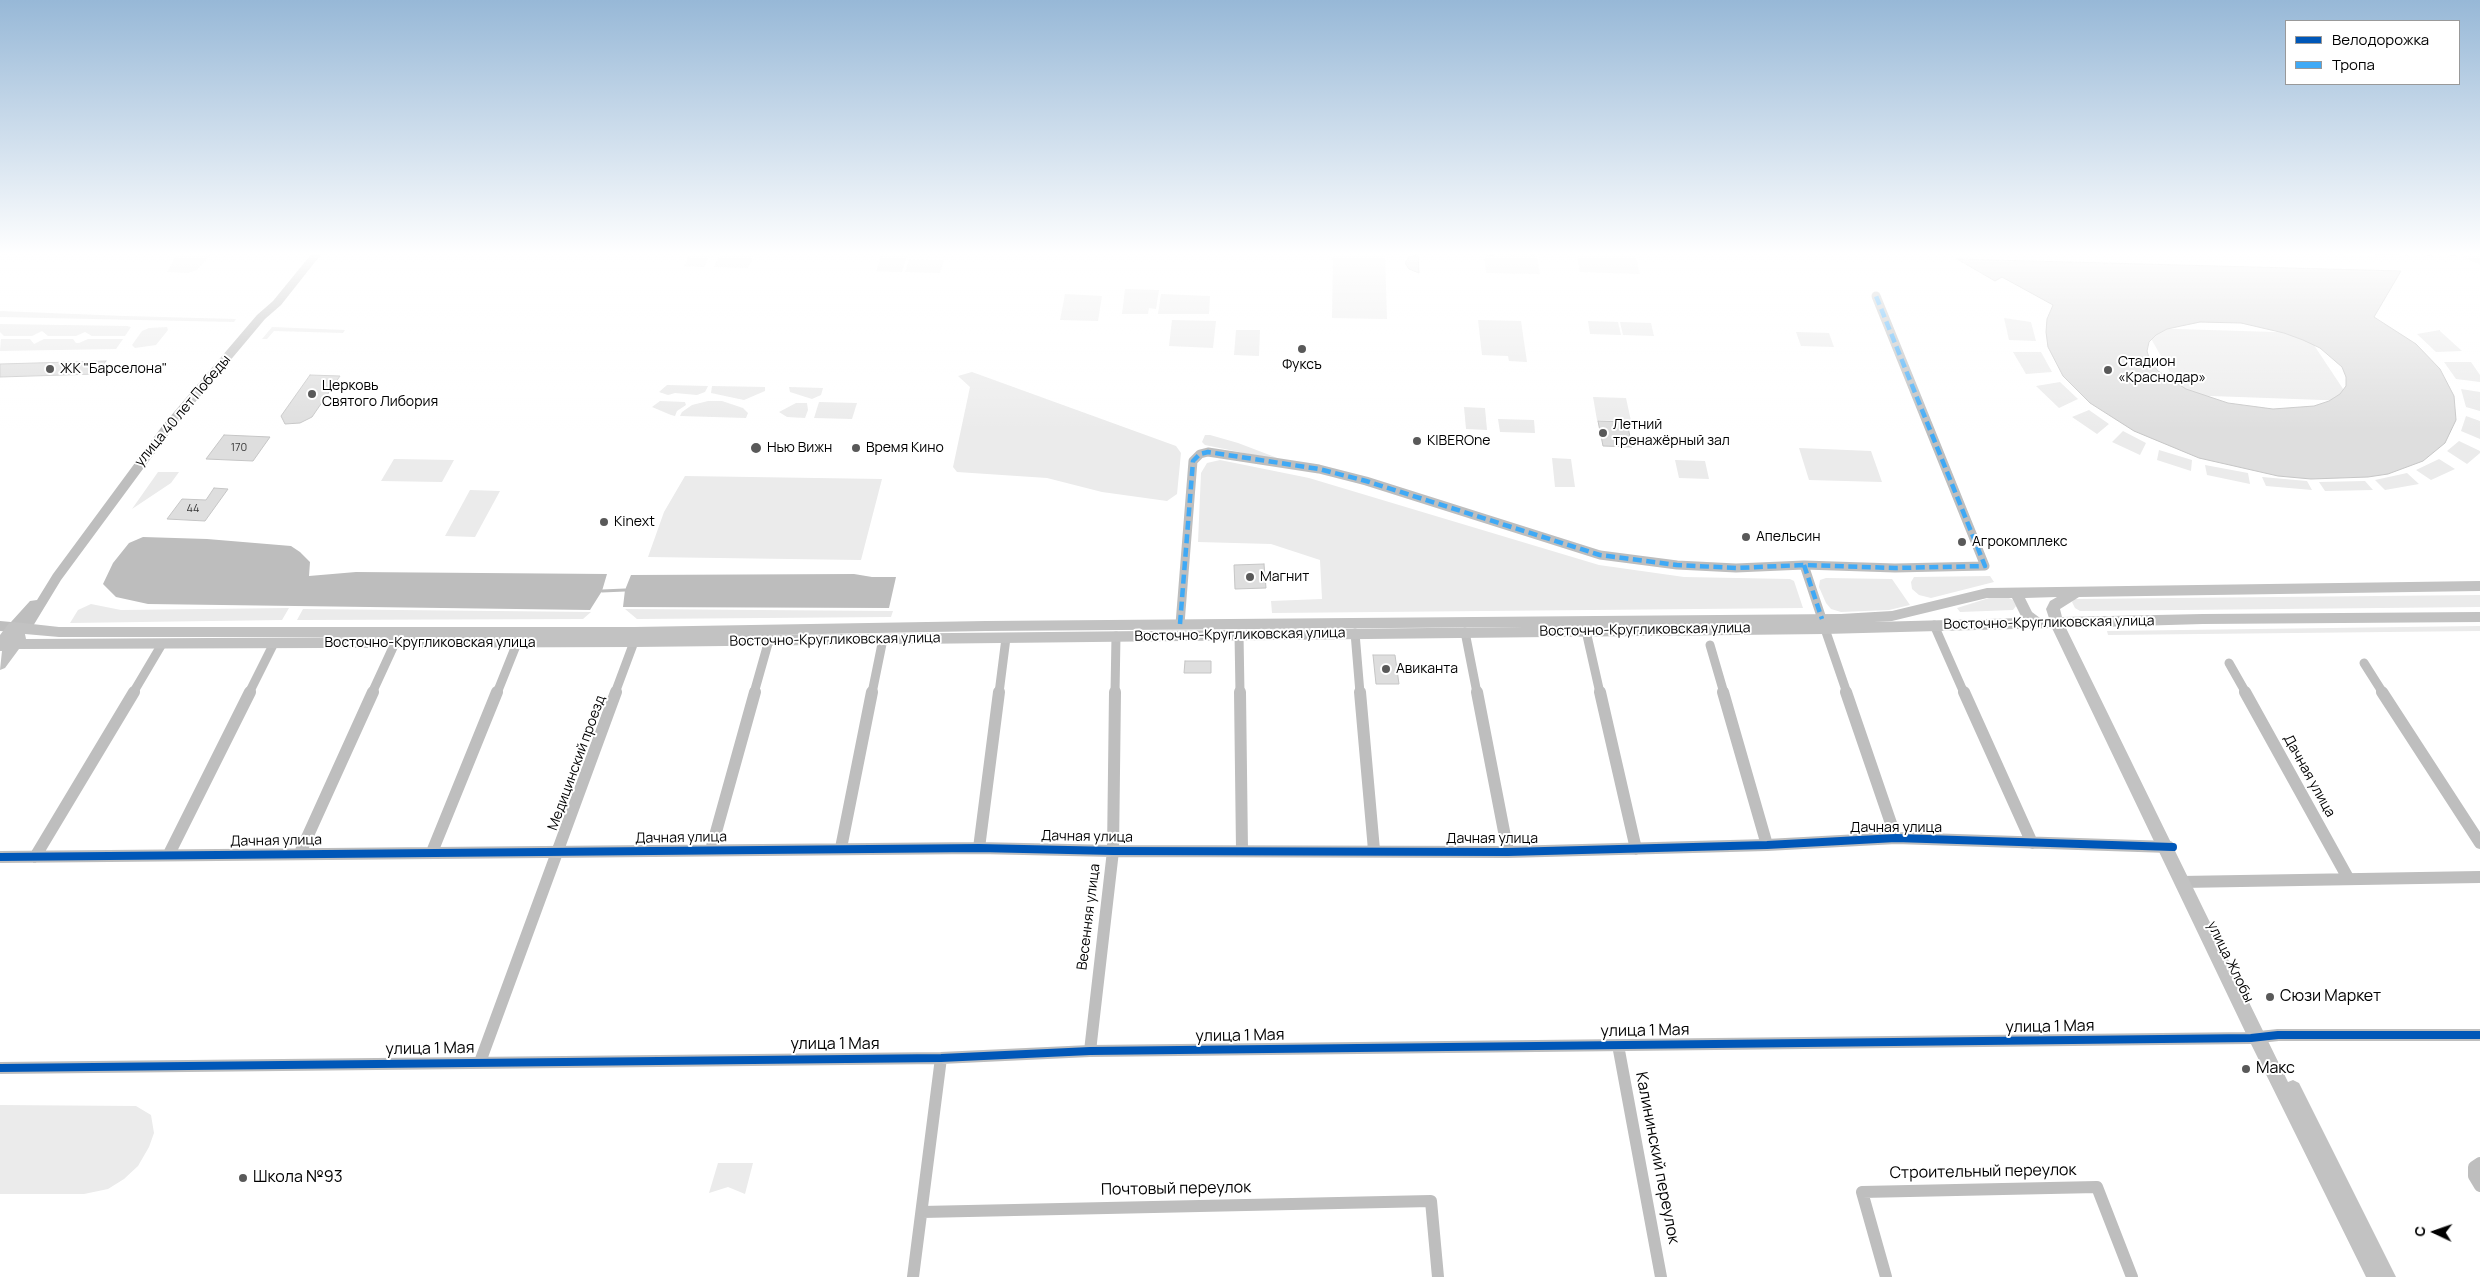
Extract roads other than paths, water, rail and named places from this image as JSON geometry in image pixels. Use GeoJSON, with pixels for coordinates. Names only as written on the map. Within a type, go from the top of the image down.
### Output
{"type":"FeatureCollection","features":[{"type":"Feature","properties":{"kind":"main road","name":"Восточно-Кругликовская улица"},"geometry":{"type":"LineString","coordinates":[[13,627],[59,632],[634,632],[1804,618],[1823,624],[1841,618],[1892,616],[1987,593],[2480,586]]}},
{"type":"Feature","properties":{"kind":"main road"},"geometry":{"type":"LineString","coordinates":[[2057,624],[2053,609],[2063,600],[2079,591]]}},
{"type":"Feature","properties":{"kind":"main road"},"geometry":{"type":"LineString","coordinates":[[2018,592],[2018,597],[2027,616],[2038,624]]}},
{"type":"Feature","properties":{"kind":"main road","name":"Восточно-Кругликовская улица"},"geometry":{"type":"LineString","coordinates":[[5,642],[162,644],[634,642],[1465,632],[1823,624],[1934,626],[2085,624],[2203,619],[2480,617]]}},
{"type":"Feature","properties":{"kind":"main road","name":"улица Жлобы"},"geometry":{"type":"LineString","coordinates":[[2057,624],[2262,1038],[2387,1277]]}},
{"type":"Feature","properties":{"kind":"main road"},"geometry":{"type":"LineString","coordinates":[[2076,646],[2074,629],[2085,624]]}},
{"type":"Feature","properties":{"kind":"main road","name":"улица 40 лет Победы"},"geometry":{"type":"LineString","coordinates":[[0,664],[5,642],[13,627]]}},
{"type":"Feature","properties":{"kind":"main road","name":"улица Жлобы"},"geometry":{"type":"LineString","coordinates":[[2076,646],[2168,847]]}},
{"type":"Feature","properties":{"kind":"main road"},"geometry":{"type":"LineString","coordinates":[[2262,1038],[2376,1277]]}},
{"type":"Feature","properties":{"kind":"street","name":"улица 40 лет Победы"},"geometry":{"type":"LineString","coordinates":[[13,627],[57,577],[176,415],[267,312]]}},
{"type":"Feature","properties":{"kind":"street"},"geometry":{"type":"LineString","coordinates":[[1180,624],[1193,461],[1200,454],[1208,452],[1319,469],[1356,478],[1600,554],[1677,565],[1736,568],[1804,565],[1895,568],[1985,566],[1882,312]]}},
{"type":"Feature","properties":{"kind":"street","name":"Дачная улица"},"geometry":{"type":"LineString","coordinates":[[1804,565],[1896,838]]}},
{"type":"Feature","properties":{"kind":"street"},"geometry":{"type":"LineString","coordinates":[[1934,626],[2032,843]]}},
{"type":"Feature","properties":{"kind":"street"},"geometry":{"type":"LineString","coordinates":[[1586,630],[1636,849]]}},
{"type":"Feature","properties":{"kind":"street","name":"Дачная улица"},"geometry":{"type":"LineString","coordinates":[[1465,632],[1508,852]]}},
{"type":"Feature","properties":{"kind":"street"},"geometry":{"type":"LineString","coordinates":[[1355,633],[1374,850]]}},
{"type":"Feature","properties":{"kind":"street"},"geometry":{"type":"LineString","coordinates":[[1239,634],[1242,850]]}},
{"type":"Feature","properties":{"kind":"street","name":"Весенняя улица"},"geometry":{"type":"LineString","coordinates":[[1090,1051],[1113,851],[1116,636]]}},
{"type":"Feature","properties":{"kind":"street"},"geometry":{"type":"LineString","coordinates":[[979,848],[1006,638]]}},
{"type":"Feature","properties":{"kind":"street"},"geometry":{"type":"LineString","coordinates":[[841,848],[883,639]]}},
{"type":"Feature","properties":{"kind":"street","name":"Дачная улица"},"geometry":{"type":"LineString","coordinates":[[711,850],[769,640]]}},
{"type":"Feature","properties":{"kind":"street","name":"Медицинский проезд"},"geometry":{"type":"LineString","coordinates":[[480,1062],[559,851],[634,642]]}},
{"type":"Feature","properties":{"kind":"street"},"geometry":{"type":"LineString","coordinates":[[169,854],[274,643]]}},
{"type":"Feature","properties":{"kind":"street","name":"Дачная улица"},"geometry":{"type":"LineString","coordinates":[[300,853],[395,643]]}},
{"type":"Feature","properties":{"kind":"street"},"geometry":{"type":"LineString","coordinates":[[432,852],[517,643]]}},
{"type":"Feature","properties":{"kind":"street"},"geometry":{"type":"LineString","coordinates":[[34,857],[162,644]]}},
{"type":"Feature","properties":{"kind":"street"},"geometry":{"type":"LineString","coordinates":[[1710,646],[1766,845]]}},
{"type":"Feature","properties":{"kind":"street","name":"Дачная улица"},"geometry":{"type":"LineString","coordinates":[[2229,663],[2348,878]]}},
{"type":"Feature","properties":{"kind":"street"},"geometry":{"type":"LineString","coordinates":[[2364,663],[2480,842]]}},
{"type":"Feature","properties":{"kind":"street","name":"Дачная улица"},"geometry":{"type":"LineString","coordinates":[[0,857],[841,848],[1508,852],[1766,845],[1896,838],[2168,847]]}},
{"type":"Feature","properties":{"kind":"street"},"geometry":{"type":"LineString","coordinates":[[2186,882],[2480,877]]}},
{"type":"Feature","properties":{"kind":"street","name":"улица 1 Мая"},"geometry":{"type":"LineString","coordinates":[[0,1068],[941,1058],[1090,1051],[2262,1038],[2278,1035],[2480,1035]]}},
{"type":"Feature","properties":{"kind":"street","name":"Калининский переулок"},"geometry":{"type":"LineString","coordinates":[[1618,1045],[1661,1277]]}},
{"type":"Feature","properties":{"kind":"street"},"geometry":{"type":"LineString","coordinates":[[912,1277],[941,1058]]}},
{"type":"Feature","properties":{"kind":"street"},"geometry":{"type":"LineString","coordinates":[[2480,1163],[2474,1167],[2474,1176],[2480,1186]]}},
{"type":"Feature","properties":{"kind":"street","name":"Строительный переулок"},"geometry":{"type":"LineString","coordinates":[[1886,1277],[1862,1192],[2097,1187],[2132,1277]]}},
{"type":"Feature","properties":{"kind":"street","name":"Почтовый переулок"},"geometry":{"type":"LineString","coordinates":[[922,1212],[1431,1201],[1438,1277]]}},
{"type":"Feature","properties":{"kind":"waterway"},"geometry":{"type":"LineString","coordinates":[[602,591],[625,590]]}},
{"type":"Feature","properties":{"kind":"place","name":"Фуксъ"},"geometry":{"type":"Point","coordinates":[1302,349]}},
{"type":"Feature","properties":{"kind":"place","name":"ЖК \"Барселона\""},"geometry":{"type":"Point","coordinates":[50,369]}},
{"type":"Feature","properties":{"kind":"place","name":"Стадион «Краснодар»"},"geometry":{"type":"Point","coordinates":[2108,370]}},
{"type":"Feature","properties":{"kind":"place","name":"Церковь Святого Либория"},"geometry":{"type":"Point","coordinates":[312,394]}},
{"type":"Feature","properties":{"kind":"place","name":"Летний тренажёрный зал"},"geometry":{"type":"Point","coordinates":[1603,433]}},
{"type":"Feature","properties":{"kind":"place","name":"KIBEROne"},"geometry":{"type":"Point","coordinates":[1417,441]}},
{"type":"Feature","properties":{"kind":"place","name":"Нью Вижн"},"geometry":{"type":"Point","coordinates":[756,448]}},
{"type":"Feature","properties":{"kind":"place","name":"Время Кино"},"geometry":{"type":"Point","coordinates":[856,448]}},
{"type":"Feature","properties":{"kind":"place","name":"Kinext"},"geometry":{"type":"Point","coordinates":[604,522]}},
{"type":"Feature","properties":{"kind":"place","name":"Апельсин"},"geometry":{"type":"Point","coordinates":[1746,537]}},
{"type":"Feature","properties":{"kind":"place","name":"Агрокомплекс"},"geometry":{"type":"Point","coordinates":[1962,542]}},
{"type":"Feature","properties":{"kind":"place","name":"Магнит"},"geometry":{"type":"Point","coordinates":[1250,577]}},
{"type":"Feature","properties":{"kind":"place","name":"Авиканта"},"geometry":{"type":"Point","coordinates":[1386,669]}},
{"type":"Feature","properties":{"kind":"place","name":"Сюзи Маркет"},"geometry":{"type":"Point","coordinates":[2270,997]}},
{"type":"Feature","properties":{"kind":"place","name":"Макс"},"geometry":{"type":"Point","coordinates":[2246,1069]}},
{"type":"Feature","properties":{"kind":"place","name":"Школа №93"},"geometry":{"type":"Point","coordinates":[243,1178]}}]}
